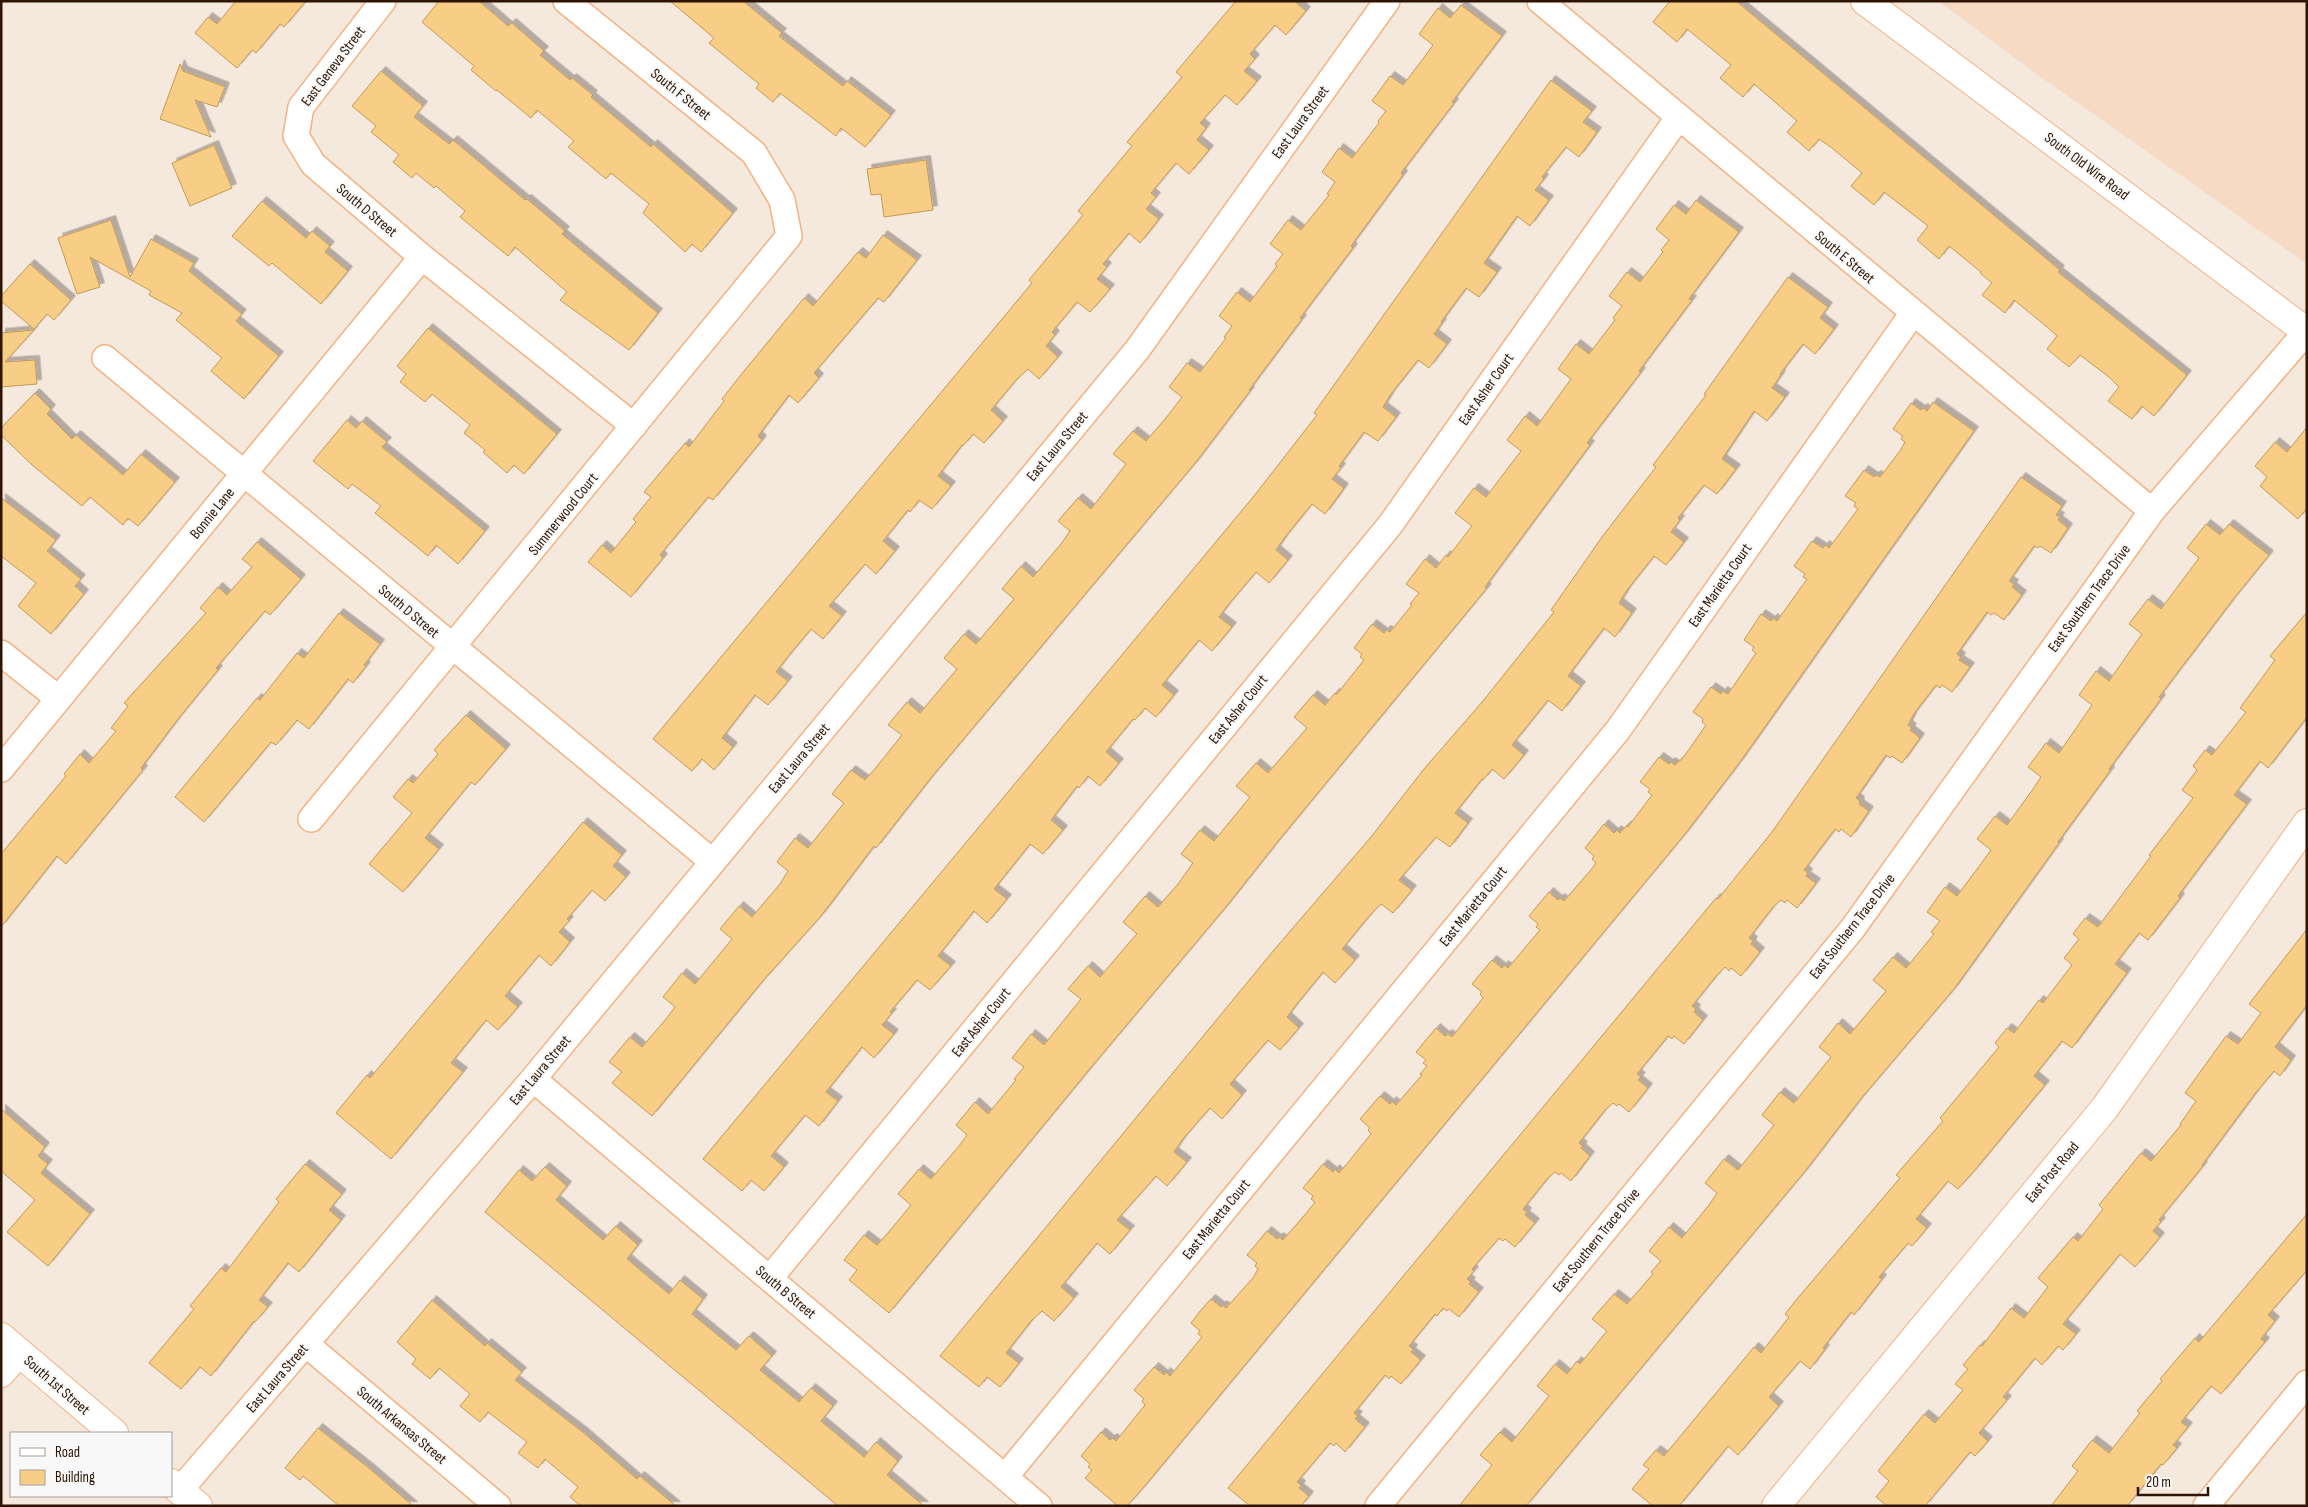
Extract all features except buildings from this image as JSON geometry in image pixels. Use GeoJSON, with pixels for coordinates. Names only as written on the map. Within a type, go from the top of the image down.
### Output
{"type":"FeatureCollection","features":[{"type":"Feature","properties":{"kind":"street","name":"East Geneva Street"},"geometry":{"type":"LineString","coordinates":[[296,136],[300,107],[383,1]]}},
{"type":"Feature","properties":{"kind":"street","name":"South F Street"},"geometry":{"type":"LineString","coordinates":[[566,1],[754,153],[782,200]]}},
{"type":"Feature","properties":{"kind":"street","name":"East Laura Street"},"geometry":{"type":"LineString","coordinates":[[183,1493],[306,1344],[533,1079],[1137,350],[1387,1]]}},
{"type":"Feature","properties":{"kind":"street","name":"South E Street"},"geometry":{"type":"LineString","coordinates":[[1540,1],[1678,118],[2152,511]]}},
{"type":"Feature","properties":{"kind":"street","name":"South Old Wire Road"},"geometry":{"type":"LineString","coordinates":[[1865,1],[2306,332]]}},
{"type":"Feature","properties":{"kind":"street","name":"East Asher Court"},"geometry":{"type":"LineString","coordinates":[[770,1278],[1390,525],[1678,118]]}},
{"type":"Feature","properties":{"kind":"street","name":"South D Street"},"geometry":{"type":"LineString","coordinates":[[296,136],[314,164],[422,257],[634,426]]}},
{"type":"Feature","properties":{"kind":"street","name":"Summerwood Court"},"geometry":{"type":"LineString","coordinates":[[311,819],[454,648],[790,236],[782,200]]}},
{"type":"Feature","properties":{"kind":"street","name":"Bonnie Lane"},"geometry":{"type":"LineString","coordinates":[[1,768],[422,257]]}},
{"type":"Feature","properties":{"kind":"street","name":"East Marietta Court"},"geometry":{"type":"LineString","coordinates":[[1004,1476],[1618,730],[1913,313]]}},
{"type":"Feature","properties":{"kind":"street","name":"East Southern Trace Drive"},"geometry":{"type":"LineString","coordinates":[[1378,1506],[1853,928],[2152,511],[2306,332]]}},
{"type":"Feature","properties":{"kind":"street","name":"South D Street"},"geometry":{"type":"LineString","coordinates":[[106,358],[713,862]]}},
{"type":"Feature","properties":{"kind":"street"},"geometry":{"type":"LineString","coordinates":[[1,653],[59,699]]}},
{"type":"Feature","properties":{"kind":"street","name":"East Post Road"},"geometry":{"type":"LineString","coordinates":[[1776,1506],[2104,1109],[2307,823]]}},
{"type":"Feature","properties":{"kind":"street","name":"South B Street"},"geometry":{"type":"LineString","coordinates":[[533,1079],[1039,1506]]}},
{"type":"Feature","properties":{"kind":"street","name":"South Arkansas Street"},"geometry":{"type":"LineString","coordinates":[[306,1344],[498,1506]]}},
{"type":"Feature","properties":{"kind":"street"},"geometry":{"type":"LineString","coordinates":[[1,1373],[10,1345]]}},
{"type":"Feature","properties":{"kind":"street","name":"South 1st Street"},"geometry":{"type":"LineString","coordinates":[[10,1345],[113,1432]]}},
{"type":"Feature","properties":{"kind":"street"},"geometry":{"type":"LineString","coordinates":[[2206,1506],[2307,1383]]}},
{"type":"Feature","properties":{"kind":"shaded area"},"geometry":{"type":"Polygon","coordinates":[[[1938,1],[2307,1],[2307,264],[2038,75],[1938,1]]]}}]}
